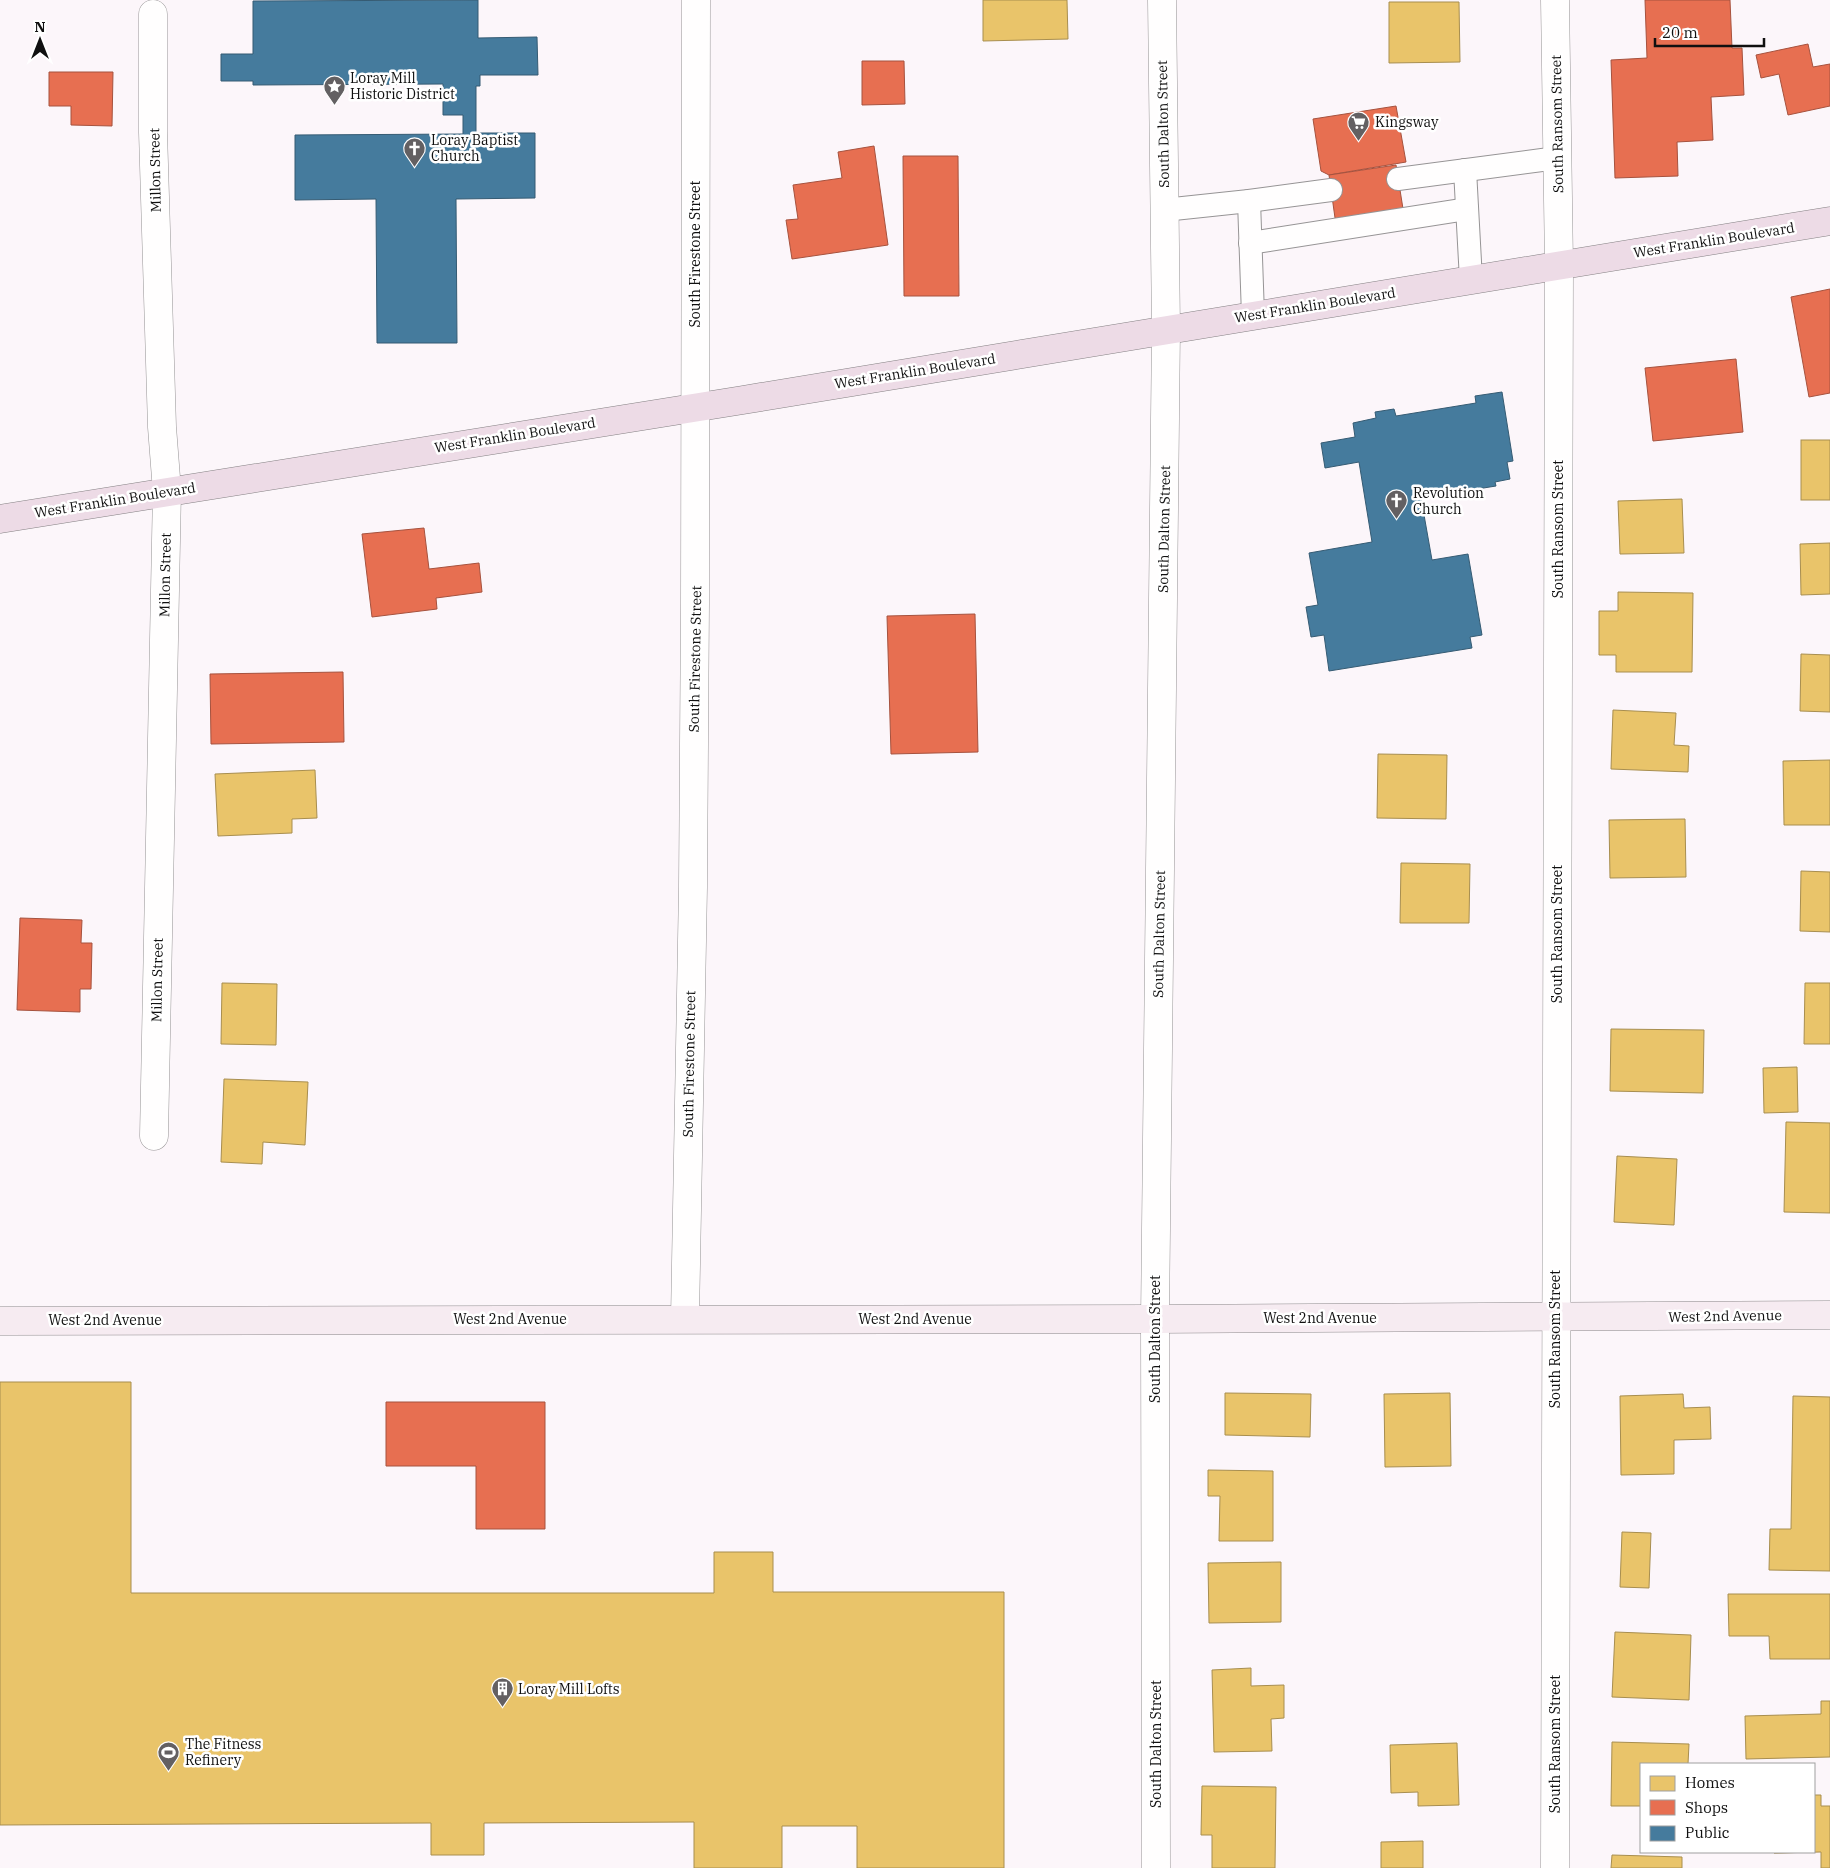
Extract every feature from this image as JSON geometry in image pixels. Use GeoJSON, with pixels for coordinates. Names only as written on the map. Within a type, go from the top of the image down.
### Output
{"type":"FeatureCollection","features":[{"type":"Feature","properties":{"kind":"main road","name":"West Franklin Boulevard"},"geometry":{"type":"LineString","coordinates":[[0,519],[1830,221]]}},
{"type":"Feature","properties":{"kind":"street","name":"South Firestone Street"},"geometry":{"type":"LineString","coordinates":[[685,1318],[692,887],[696,407],[696,0]]}},
{"type":"Feature","properties":{"kind":"street","name":"South Dalton Street"},"geometry":{"type":"LineString","coordinates":[[1156,1868],[1155,1319],[1166,329],[1162,0]]}},
{"type":"Feature","properties":{"kind":"street","name":"South Ransom Street"},"geometry":{"type":"LineString","coordinates":[[1555,1868],[1559,265],[1556,0]]}},
{"type":"Feature","properties":{"kind":"street","name":"Millon Street"},"geometry":{"type":"LineString","coordinates":[[153,14],[153,132],[161,418],[167,492],[154,1136]]}},
{"type":"Feature","properties":{"kind":"street","name":"West 2nd Avenue"},"geometry":{"type":"LineString","coordinates":[[0,1321],[685,1318],[1155,1319],[1830,1314]]}},
{"type":"Feature","properties":{"kind":"lane"},"geometry":{"type":"LineString","coordinates":[[1398,179],[1557,158]]}},
{"type":"Feature","properties":{"kind":"lane"},"geometry":{"type":"LineString","coordinates":[[1465,170],[1471,280]]}},
{"type":"Feature","properties":{"kind":"lane"},"geometry":{"type":"LineString","coordinates":[[1164,210],[1331,190]]}},
{"type":"Feature","properties":{"kind":"lane"},"geometry":{"type":"LineString","coordinates":[[1249,201],[1253,315]]}},
{"type":"Feature","properties":{"kind":"lane"},"geometry":{"type":"LineString","coordinates":[[1250,243],[1467,209]]}},
{"type":"Feature","properties":{"kind":"building: Homes"},"geometry":{"type":"Polygon","coordinates":[[[983,0],[1067,0],[1068,39],[983,41],[983,0]]]}},
{"type":"Feature","properties":{"kind":"building: Homes"},"geometry":{"type":"Polygon","coordinates":[[[1389,2],[1459,2],[1460,62],[1389,63],[1389,2]]]}},
{"type":"Feature","properties":{"kind":"building: Homes"},"geometry":{"type":"Polygon","coordinates":[[[1801,440],[1830,440],[1830,500],[1801,500],[1801,440]]]}},
{"type":"Feature","properties":{"kind":"building: Homes"},"geometry":{"type":"Polygon","coordinates":[[[1682,499],[1684,553],[1620,554],[1618,501],[1682,499]]]}},
{"type":"Feature","properties":{"kind":"building: Homes"},"geometry":{"type":"Polygon","coordinates":[[[1830,543],[1830,594],[1801,595],[1800,544],[1830,543]]]}},
{"type":"Feature","properties":{"kind":"building: Homes"},"geometry":{"type":"Polygon","coordinates":[[[1618,592],[1693,593],[1692,672],[1616,672],[1616,655],[1599,655],[1599,611],[1618,611],[1618,592]]]}},
{"type":"Feature","properties":{"kind":"building: Homes"},"geometry":{"type":"Polygon","coordinates":[[[1801,654],[1830,655],[1830,712],[1800,711],[1801,654]]]}},
{"type":"Feature","properties":{"kind":"building: Homes"},"geometry":{"type":"Polygon","coordinates":[[[1613,710],[1676,713],[1674,745],[1689,746],[1688,772],[1611,769],[1613,710]]]}},
{"type":"Feature","properties":{"kind":"building: Homes"},"geometry":{"type":"Polygon","coordinates":[[[1378,754],[1447,755],[1446,819],[1377,818],[1378,754]]]}},
{"type":"Feature","properties":{"kind":"building: Homes"},"geometry":{"type":"Polygon","coordinates":[[[1830,760],[1830,825],[1784,825],[1783,761],[1830,760]]]}},
{"type":"Feature","properties":{"kind":"building: Homes"},"geometry":{"type":"Polygon","coordinates":[[[315,770],[317,818],[292,819],[292,833],[218,836],[215,774],[315,770]]]}},
{"type":"Feature","properties":{"kind":"building: Homes"},"geometry":{"type":"Polygon","coordinates":[[[1685,819],[1686,877],[1610,878],[1609,820],[1685,819]]]}},
{"type":"Feature","properties":{"kind":"building: Homes"},"geometry":{"type":"Polygon","coordinates":[[[1401,863],[1470,864],[1469,923],[1400,923],[1401,863]]]}},
{"type":"Feature","properties":{"kind":"building: Homes"},"geometry":{"type":"Polygon","coordinates":[[[1801,871],[1830,872],[1830,932],[1800,931],[1801,871]]]}},
{"type":"Feature","properties":{"kind":"building: Homes"},"geometry":{"type":"Polygon","coordinates":[[[222,983],[277,984],[276,1045],[221,1044],[222,983]]]}},
{"type":"Feature","properties":{"kind":"building: Homes"},"geometry":{"type":"Polygon","coordinates":[[[1805,983],[1830,983],[1830,1044],[1804,1044],[1805,983]]]}},
{"type":"Feature","properties":{"kind":"building: Homes"},"geometry":{"type":"Polygon","coordinates":[[[1611,1029],[1704,1030],[1703,1093],[1610,1091],[1611,1029]]]}},
{"type":"Feature","properties":{"kind":"building: Homes"},"geometry":{"type":"Polygon","coordinates":[[[1797,1067],[1798,1112],[1764,1113],[1763,1068],[1797,1067]]]}},
{"type":"Feature","properties":{"kind":"building: Homes"},"geometry":{"type":"Polygon","coordinates":[[[224,1079],[308,1082],[305,1145],[263,1142],[262,1164],[221,1162],[224,1079]]]}},
{"type":"Feature","properties":{"kind":"building: Homes"},"geometry":{"type":"Polygon","coordinates":[[[1786,1122],[1830,1123],[1830,1213],[1784,1212],[1786,1122]]]}},
{"type":"Feature","properties":{"kind":"building: Homes"},"geometry":{"type":"Polygon","coordinates":[[[1617,1156],[1677,1159],[1674,1225],[1614,1222],[1617,1156]]]}},
{"type":"Feature","properties":{"kind":"building: Homes","name":"Loray Mill Lofts"},"geometry":{"type":"Polygon","coordinates":[[[0,1382],[131,1382],[131,1593],[714,1593],[714,1552],[773,1552],[773,1592],[1004,1592],[1004,1868],[857,1868],[857,1826],[782,1826],[782,1868],[694,1868],[694,1822],[484,1823],[484,1855],[431,1855],[431,1823],[0,1825],[0,1382]]]}},
{"type":"Feature","properties":{"kind":"building: Homes"},"geometry":{"type":"Polygon","coordinates":[[[1225,1393],[1311,1394],[1310,1437],[1225,1435],[1225,1393]]]}},
{"type":"Feature","properties":{"kind":"building: Homes"},"geometry":{"type":"Polygon","coordinates":[[[1450,1393],[1451,1466],[1385,1467],[1384,1394],[1450,1393]]]}},
{"type":"Feature","properties":{"kind":"building: Homes"},"geometry":{"type":"Polygon","coordinates":[[[1683,1394],[1684,1408],[1710,1407],[1711,1439],[1674,1440],[1674,1474],[1621,1475],[1620,1396],[1683,1394]]]}},
{"type":"Feature","properties":{"kind":"building: Homes"},"geometry":{"type":"Polygon","coordinates":[[[1793,1396],[1830,1397],[1830,1571],[1769,1570],[1770,1529],[1791,1529],[1793,1396]]]}},
{"type":"Feature","properties":{"kind":"building: Homes"},"geometry":{"type":"Polygon","coordinates":[[[1208,1470],[1273,1471],[1273,1541],[1219,1541],[1220,1496],[1208,1496],[1208,1470]]]}},
{"type":"Feature","properties":{"kind":"building: Homes"},"geometry":{"type":"Polygon","coordinates":[[[1622,1532],[1651,1533],[1649,1588],[1620,1587],[1622,1532]]]}},
{"type":"Feature","properties":{"kind":"building: Homes"},"geometry":{"type":"Polygon","coordinates":[[[1281,1562],[1281,1622],[1209,1623],[1208,1563],[1281,1562]]]}},
{"type":"Feature","properties":{"kind":"building: Homes"},"geometry":{"type":"Polygon","coordinates":[[[1728,1594],[1830,1594],[1830,1659],[1770,1659],[1769,1636],[1729,1636],[1728,1594]]]}},
{"type":"Feature","properties":{"kind":"building: Homes"},"geometry":{"type":"Polygon","coordinates":[[[1615,1632],[1691,1635],[1689,1700],[1612,1697],[1615,1632]]]}},
{"type":"Feature","properties":{"kind":"building: Homes"},"geometry":{"type":"Polygon","coordinates":[[[1251,1668],[1251,1686],[1284,1685],[1284,1718],[1271,1719],[1272,1751],[1214,1752],[1212,1670],[1251,1668]]]}},
{"type":"Feature","properties":{"kind":"building: Homes"},"geometry":{"type":"Polygon","coordinates":[[[1821,1701],[1830,1701],[1830,1757],[1746,1759],[1745,1716],[1821,1714],[1821,1701]]]}},
{"type":"Feature","properties":{"kind":"building: Homes"},"geometry":{"type":"Polygon","coordinates":[[[1612,1742],[1689,1744],[1688,1763],[1640,1763],[1640,1806],[1611,1806],[1612,1742]]]}},
{"type":"Feature","properties":{"kind":"building: Homes"},"geometry":{"type":"Polygon","coordinates":[[[1457,1743],[1459,1805],[1418,1806],[1418,1792],[1391,1793],[1390,1745],[1457,1743]]]}},
{"type":"Feature","properties":{"kind":"building: Homes"},"geometry":{"type":"Polygon","coordinates":[[[1202,1786],[1276,1787],[1275,1868],[1212,1868],[1212,1835],[1201,1835],[1202,1786]]]}},
{"type":"Feature","properties":{"kind":"building: Homes"},"geometry":{"type":"Polygon","coordinates":[[[1815,1795],[1821,1795],[1821,1806],[1830,1806],[1830,1868],[1821,1868],[1821,1852],[1815,1852],[1815,1795]]]}},
{"type":"Feature","properties":{"kind":"building: Homes"},"geometry":{"type":"Polygon","coordinates":[[[1423,1841],[1423,1868],[1381,1868],[1381,1842],[1423,1841]]]}},
{"type":"Feature","properties":{"kind":"building: Homes"},"geometry":{"type":"Polygon","coordinates":[[[1612,1855],[1682,1857],[1682,1868],[1611,1868],[1612,1855]]]}},
{"type":"Feature","properties":{"kind":"building: Shops"},"geometry":{"type":"Polygon","coordinates":[[[1645,0],[1730,0],[1732,48],[1742,48],[1744,95],[1711,97],[1713,140],[1677,142],[1678,176],[1615,178],[1611,60],[1647,58],[1645,0]]]}},
{"type":"Feature","properties":{"kind":"building: Shops"},"geometry":{"type":"Polygon","coordinates":[[[1808,44],[1813,67],[1830,64],[1830,106],[1788,115],[1779,74],[1761,78],[1756,55],[1808,44]]]}},
{"type":"Feature","properties":{"kind":"building: Shops"},"geometry":{"type":"Polygon","coordinates":[[[862,61],[904,61],[905,104],[862,105],[862,61]]]}},
{"type":"Feature","properties":{"kind":"building: Shops"},"geometry":{"type":"Polygon","coordinates":[[[49,72],[113,72],[112,126],[71,125],[71,106],[49,106],[49,72]]]}},
{"type":"Feature","properties":{"kind":"building: Shops","name":"Kingsway"},"geometry":{"type":"Polygon","coordinates":[[[1396,106],[1406,162],[1329,175],[1321,171],[1313,119],[1396,106]]]}},
{"type":"Feature","properties":{"kind":"building: Shops"},"geometry":{"type":"Polygon","coordinates":[[[874,146],[888,245],[792,259],[786,220],[798,219],[793,185],[842,178],[838,152],[874,146]]]}},
{"type":"Feature","properties":{"kind":"building: Shops"},"geometry":{"type":"Polygon","coordinates":[[[903,156],[958,156],[959,296],[904,296],[903,156]]]}},
{"type":"Feature","properties":{"kind":"building: Shops"},"geometry":{"type":"Polygon","coordinates":[[[1396,165],[1404,215],[1336,225],[1329,175],[1396,165]]]}},
{"type":"Feature","properties":{"kind":"building: Shops"},"geometry":{"type":"Polygon","coordinates":[[[1830,289],[1830,393],[1809,397],[1791,297],[1830,289]]]}},
{"type":"Feature","properties":{"kind":"building: Shops"},"geometry":{"type":"Polygon","coordinates":[[[1736,359],[1743,432],[1653,441],[1645,368],[1736,359]]]}},
{"type":"Feature","properties":{"kind":"building: Shops"},"geometry":{"type":"Polygon","coordinates":[[[424,528],[429,569],[479,563],[482,592],[436,598],[437,609],[372,617],[362,534],[424,528]]]}},
{"type":"Feature","properties":{"kind":"building: Shops"},"geometry":{"type":"Polygon","coordinates":[[[975,614],[978,752],[891,754],[887,616],[975,614]]]}},
{"type":"Feature","properties":{"kind":"building: Shops"},"geometry":{"type":"Polygon","coordinates":[[[343,672],[344,742],[211,744],[210,674],[343,672]]]}},
{"type":"Feature","properties":{"kind":"building: Shops"},"geometry":{"type":"Polygon","coordinates":[[[20,918],[82,920],[81,943],[92,943],[91,989],[80,989],[80,1012],[17,1010],[20,918]]]}},
{"type":"Feature","properties":{"kind":"building: Shops"},"geometry":{"type":"Polygon","coordinates":[[[386,1402],[545,1402],[545,1529],[476,1529],[476,1466],[386,1466],[386,1402]]]}},
{"type":"Feature","properties":{"kind":"building: Public","name":"Loray Baptist Church"},"geometry":{"type":"Polygon","coordinates":[[[478,0],[478,38],[537,37],[538,75],[480,75],[480,86],[476,86],[476,133],[535,133],[535,198],[456,199],[457,343],[377,343],[376,199],[295,200],[295,135],[463,134],[463,115],[443,115],[443,84],[253,85],[253,81],[221,81],[221,54],[253,54],[253,1],[478,0]]]}},
{"type":"Feature","properties":{"kind":"building: Public","name":"Revolution Church"},"geometry":{"type":"Polygon","coordinates":[[[1502,392],[1513,461],[1507,462],[1510,479],[1495,482],[1496,486],[1421,498],[1432,560],[1468,554],[1482,635],[1470,637],[1472,648],[1329,671],[1324,635],[1311,637],[1306,607],[1318,605],[1309,553],[1372,542],[1359,462],[1325,468],[1321,443],[1355,437],[1353,423],[1376,418],[1375,412],[1394,409],[1396,416],[1476,403],[1475,396],[1502,392]]]}},
{"type":"Feature","properties":{"kind":"place","name":"Loray Mill Historic District"},"geometry":{"type":"Point","coordinates":[334,105]}},
{"type":"Feature","properties":{"kind":"place","name":"Kingsway"},"geometry":{"type":"Point","coordinates":[1359,141]}},
{"type":"Feature","properties":{"kind":"place","name":"Loray Baptist Church"},"geometry":{"type":"Point","coordinates":[415,167]}},
{"type":"Feature","properties":{"kind":"place","name":"Revolution Church"},"geometry":{"type":"Point","coordinates":[1397,520]}},
{"type":"Feature","properties":{"kind":"place","name":"Loray Mill Lofts"},"geometry":{"type":"Point","coordinates":[502,1708]}},
{"type":"Feature","properties":{"kind":"place","name":"The Fitness Refinery"},"geometry":{"type":"Point","coordinates":[169,1771]}}]}
